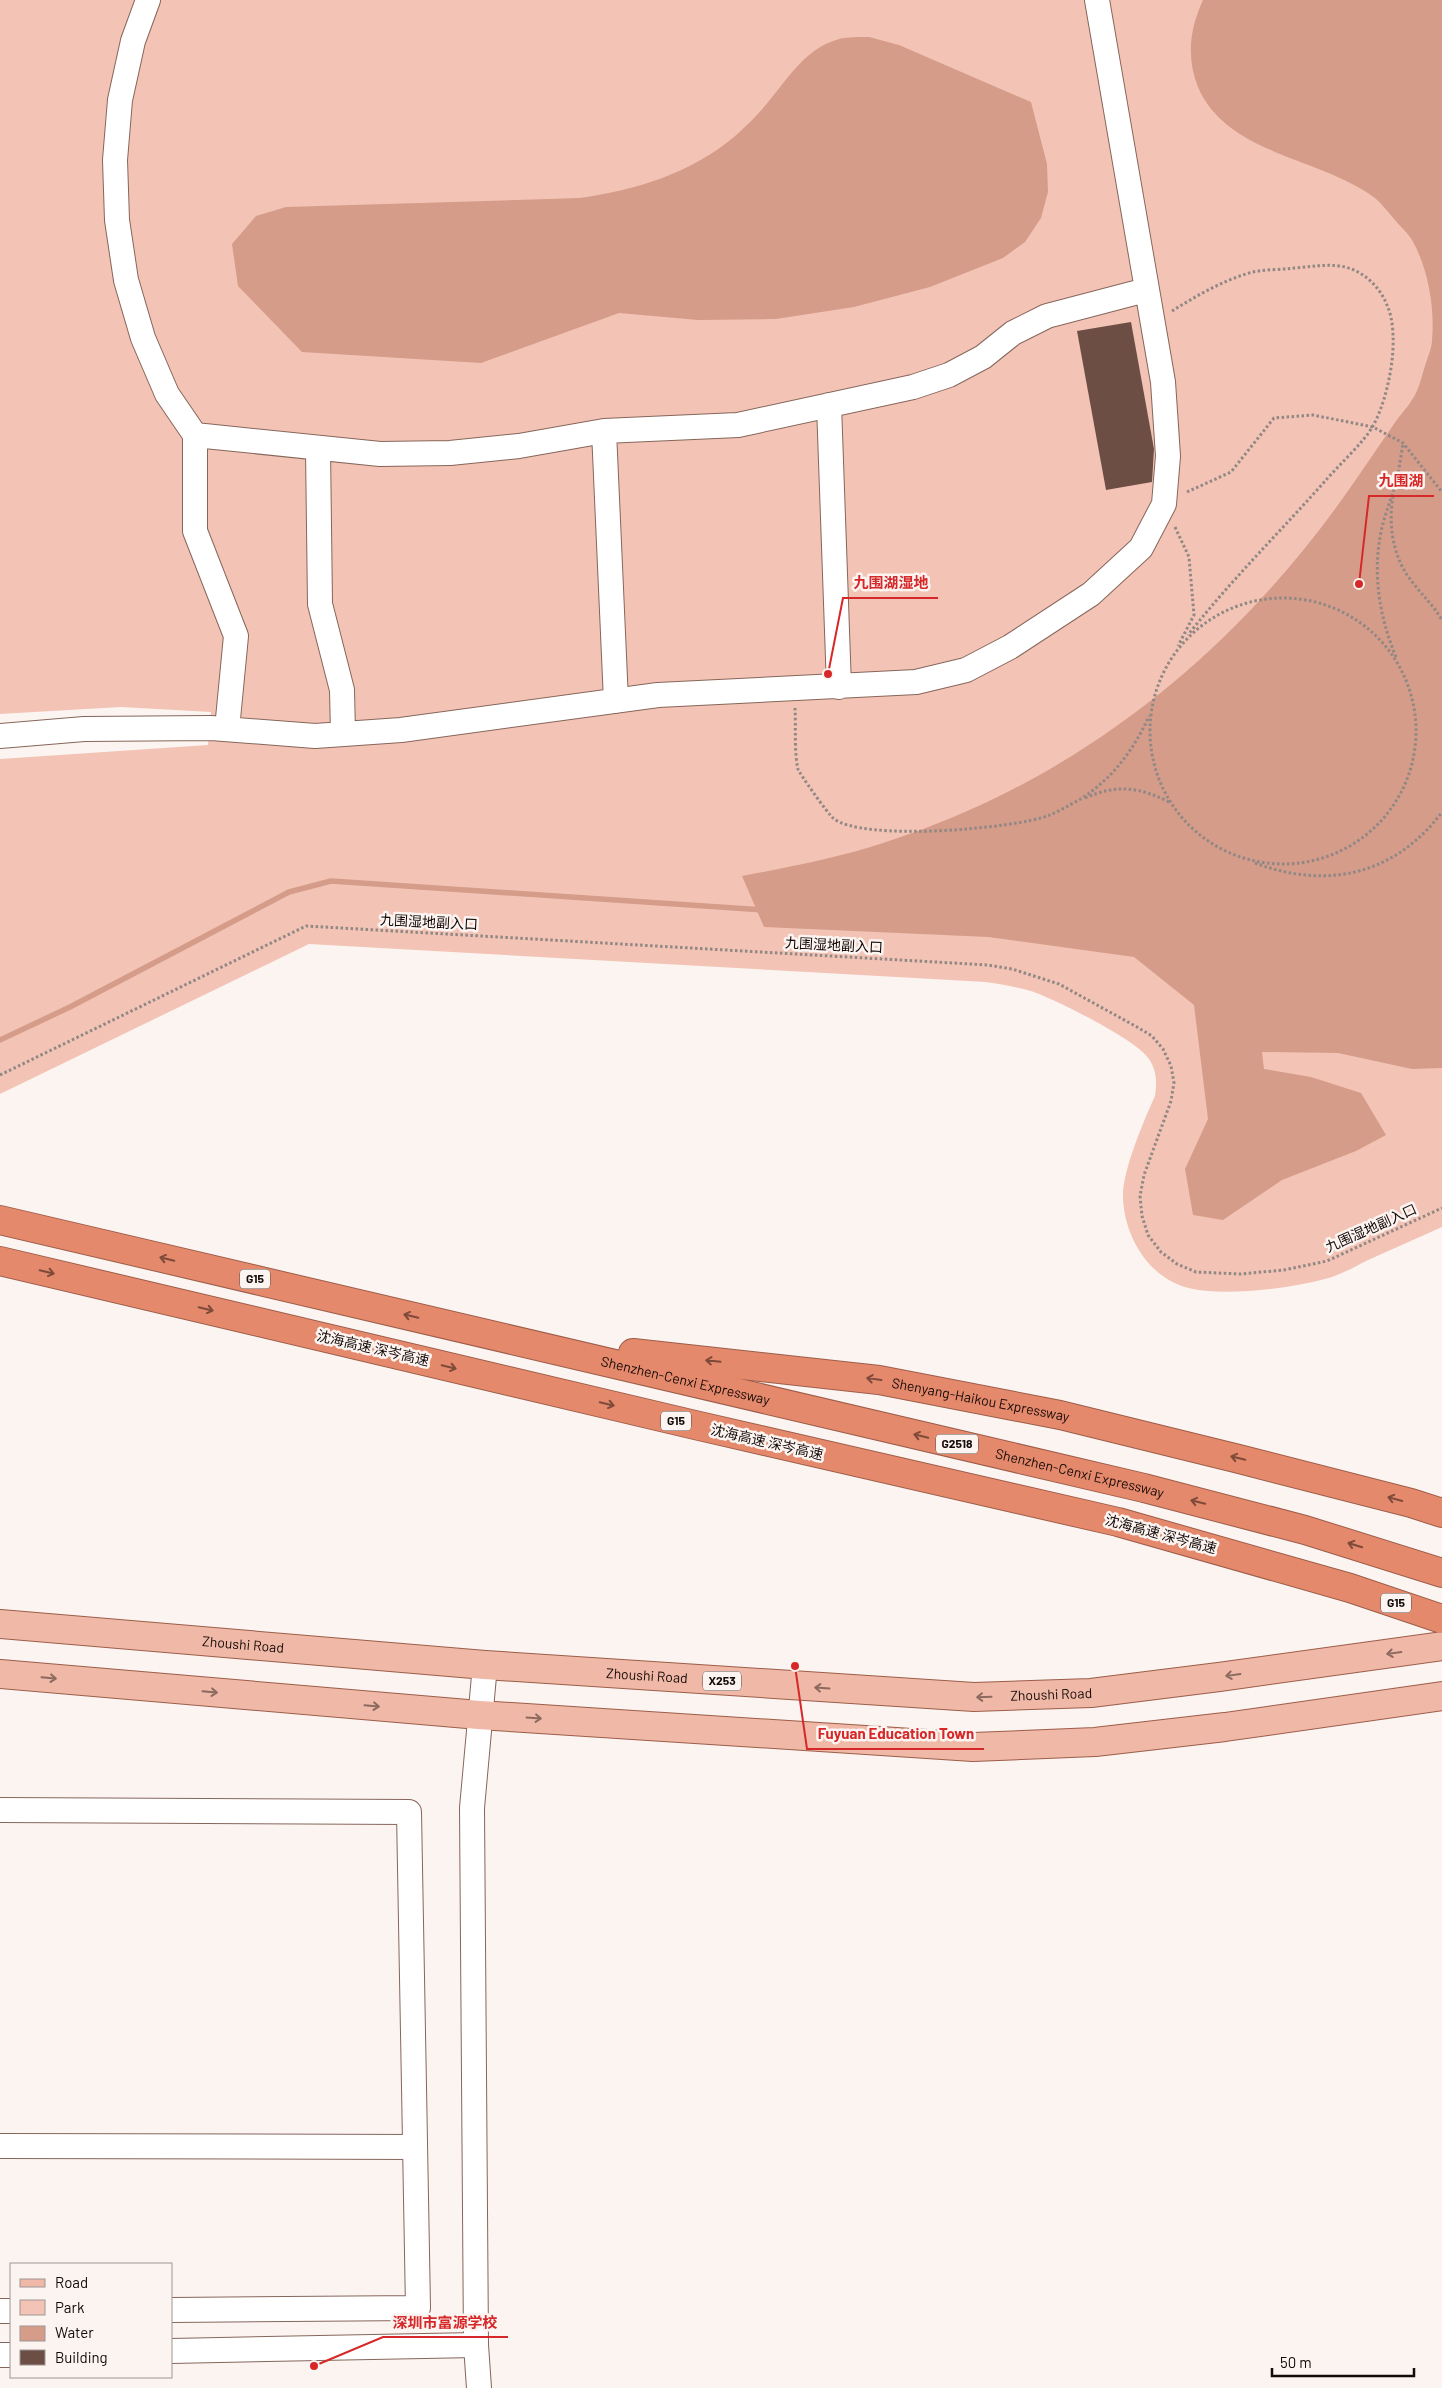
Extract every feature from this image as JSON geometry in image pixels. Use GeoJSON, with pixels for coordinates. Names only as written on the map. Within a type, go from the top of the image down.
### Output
{"type":"FeatureCollection","features":[{"type":"Feature","properties":{"kind":"highway","name":"G15"},"geometry":{"type":"LineString","coordinates":[[0,1220],[509,1339]]}},
{"type":"Feature","properties":{"kind":"highway","name":"沈海高速 深岑高速"},"geometry":{"type":"LineString","coordinates":[[0,1261],[685,1423],[1118,1522],[1350,1588],[1442,1618]]}},
{"type":"Feature","properties":{"kind":"highway","name":"Shenyang-Haikou Expressway"},"geometry":{"type":"LineString","coordinates":[[509,1339],[879,1380],[1060,1415],[1412,1503],[1442,1513]]}},
{"type":"Feature","properties":{"kind":"highway","name":"Shenzhen-Cenxi Expressway"},"geometry":{"type":"LineString","coordinates":[[509,1339],[1207,1504],[1402,1559],[1442,1573]]}},
{"type":"Feature","properties":{"kind":"main road","name":"Zhoushi Road"},"geometry":{"type":"LineString","coordinates":[[0,1624],[485,1665],[974,1698],[1091,1693],[1442,1646]]}},
{"type":"Feature","properties":{"kind":"main road"},"geometry":{"type":"LineString","coordinates":[[0,1674],[479,1714],[973,1747],[1094,1742],[1225,1727],[1442,1696]]}},
{"type":"Feature","properties":{"kind":"street"},"geometry":{"type":"LineString","coordinates":[[148,0],[133,41],[120,100],[114,160],[117,220],[126,280],[143,338],[167,394],[194,435],[195,531],[236,636],[227,729]]}},
{"type":"Feature","properties":{"kind":"street"},"geometry":{"type":"LineString","coordinates":[[0,736],[84,729],[227,729],[315,736],[401,730],[658,695],[916,682],[966,670],[1010,648],[1091,594],[1141,548],[1164,504],[1168,456],[1163,382],[1097,0]]}},
{"type":"Feature","properties":{"kind":"street"},"geometry":{"type":"LineString","coordinates":[[194,435],[380,454],[450,453],[519,446],[604,431],[738,425],[913,386],[949,374],[982,357],[1013,333],[1047,316],[1146,290]]}},
{"type":"Feature","properties":{"kind":"street"},"geometry":{"type":"LineString","coordinates":[[829,405],[839,687]]}},
{"type":"Feature","properties":{"kind":"street"},"geometry":{"type":"LineString","coordinates":[[604,431],[616,701]]}},
{"type":"Feature","properties":{"kind":"street"},"geometry":{"type":"LineString","coordinates":[[318,449],[320,604],[342,690],[343,734]]}},
{"type":"Feature","properties":{"kind":"street"},"geometry":{"type":"LineString","coordinates":[[479,2388],[476,2344],[472,1824],[473,1783],[485,1665]]}},
{"type":"Feature","properties":{"kind":"street"},"geometry":{"type":"LineString","coordinates":[[0,1810],[409,1812],[418,2308],[172,2310]]}},
{"type":"Feature","properties":{"kind":"street"},"geometry":{"type":"LineString","coordinates":[[0,2146],[415,2147]]}},
{"type":"Feature","properties":{"kind":"street"},"geometry":{"type":"LineString","coordinates":[[172,2351],[476,2344]]}},
{"type":"Feature","properties":{"kind":"path"},"geometry":{"type":"LineString","coordinates":[[1152,324],[1198,294],[1250,273],[1329,265],[1345,267],[1360,273],[1373,283],[1383,296],[1390,310],[1392,334],[1388,382],[1373,427],[1208,608],[1175,651]]}},
{"type":"Feature","properties":{"kind":"path"},"geometry":{"type":"LineString","coordinates":[[1078,801],[1096,788],[1120,764],[1138,740],[1150,713],[1159,680],[1194,615],[1189,557],[1164,504],[1230,472],[1274,418],[1312,414],[1373,427],[1403,443],[1442,492]]}},
{"type":"Feature","properties":{"kind":"path"},"geometry":{"type":"LineString","coordinates":[[1403,443],[1391,508],[1391,528],[1395,547],[1402,566],[1412,583],[1442,620]]}},
{"type":"Feature","properties":{"kind":"path"},"geometry":{"type":"LineString","coordinates":[[1250,862],[1285,865],[1319,860],[1352,846],[1379,824],[1400,796],[1412,763],[1416,728],[1411,693],[1388,637],[1378,587],[1380,537],[1386,512],[1395,488]]}},
{"type":"Feature","properties":{"kind":"path"},"geometry":{"type":"LineString","coordinates":[[1175,651],[1198,627],[1225,609],[1256,599],[1289,596],[1321,602],[1351,615],[1377,635],[1397,661]]}},
{"type":"Feature","properties":{"kind":"path"},"geometry":{"type":"LineString","coordinates":[[794,689],[798,770],[833,818],[866,830],[907,832],[1008,823],[1049,816],[1100,791],[1124,788],[1148,792],[1170,802]]}},
{"type":"Feature","properties":{"kind":"path"},"geometry":{"type":"LineString","coordinates":[[1150,713],[1150,744],[1156,774],[1170,802],[1191,829],[1219,848],[1281,873],[1314,877],[1346,874],[1378,865],[1407,848],[1432,826],[1442,812]]}},
{"type":"Feature","properties":{"kind":"path","name":"九围湿地副入口"},"geometry":{"type":"LineString","coordinates":[[0,1075],[306,926],[988,965],[1012,968],[1059,984],[1152,1036],[1163,1049],[1171,1066],[1174,1083],[1171,1101],[1144,1175],[1140,1196],[1142,1216],[1148,1235],[1161,1252],[1177,1264],[1196,1272],[1240,1274],[1284,1270],[1327,1260],[1442,1208]]}},
{"type":"Feature","properties":{"kind":"green space"},"geometry":{"type":"Polygon","coordinates":[[[0,0],[1442,0],[1442,1227],[1340,1274],[1317,1281],[1262,1290],[1225,1292],[1193,1289],[1164,1277],[1152,1267],[1134,1242],[1128,1227],[1123,1197],[1126,1174],[1145,1118],[1155,1096],[1156,1077],[1149,1059],[1129,1041],[1058,1002],[1031,991],[986,982],[309,944],[0,1094],[0,759],[208,745],[211,712],[121,707],[0,714],[0,0]]]}},
{"type":"Feature","properties":{"kind":"water"},"geometry":{"type":"Polygon","coordinates":[[[1203,0],[1442,0],[1442,1068],[1412,1069],[1338,1053],[1262,1052],[1264,1069],[1311,1077],[1361,1093],[1386,1135],[1356,1151],[1282,1180],[1223,1220],[1193,1215],[1185,1169],[1208,1119],[1194,1005],[1134,957],[988,937],[764,927],[742,876],[813,862],[866,848],[955,816],[1024,783],[1089,745],[1151,701],[1208,652],[1262,598],[1311,540],[1416,393],[1431,345],[1433,328],[1429,288],[1418,251],[1405,231],[1375,198],[1353,184],[1252,141],[1230,127],[1212,110],[1198,87],[1194,76],[1191,54],[1195,21],[1203,0]]]}},
{"type":"Feature","properties":{"kind":"water"},"geometry":{"type":"Polygon","coordinates":[[[869,37],[899,45],[1031,102],[1047,164],[1048,192],[1041,218],[1025,242],[1003,258],[930,287],[854,307],[776,319],[698,320],[619,313],[481,363],[302,352],[238,286],[232,244],[256,216],[286,207],[580,198],[641,185],[699,161],[734,137],[761,111],[796,67],[815,50],[839,39],[869,37]]]}},
{"type":"Feature","properties":{"kind":"building"},"geometry":{"type":"Polygon","coordinates":[[[1131,322],[1154,449],[1152,482],[1106,490],[1077,331],[1131,322]]]}},
{"type":"Feature","properties":{"kind":"waterway"},"geometry":{"type":"LineString","coordinates":[[0,1040],[70,1007],[289,892],[331,881],[765,910]]}},
{"type":"Feature","properties":{"kind":"place","name":"九围湖"},"geometry":{"type":"Point","coordinates":[1359,584]}},
{"type":"Feature","properties":{"kind":"place","name":"九围湖湿地"},"geometry":{"type":"Point","coordinates":[828,674]}},
{"type":"Feature","properties":{"kind":"place","name":"Fuyuan Education Town"},"geometry":{"type":"Point","coordinates":[795,1666]}},
{"type":"Feature","properties":{"kind":"place","name":"深圳市富源学校"},"geometry":{"type":"Point","coordinates":[314,2366]}}]}
